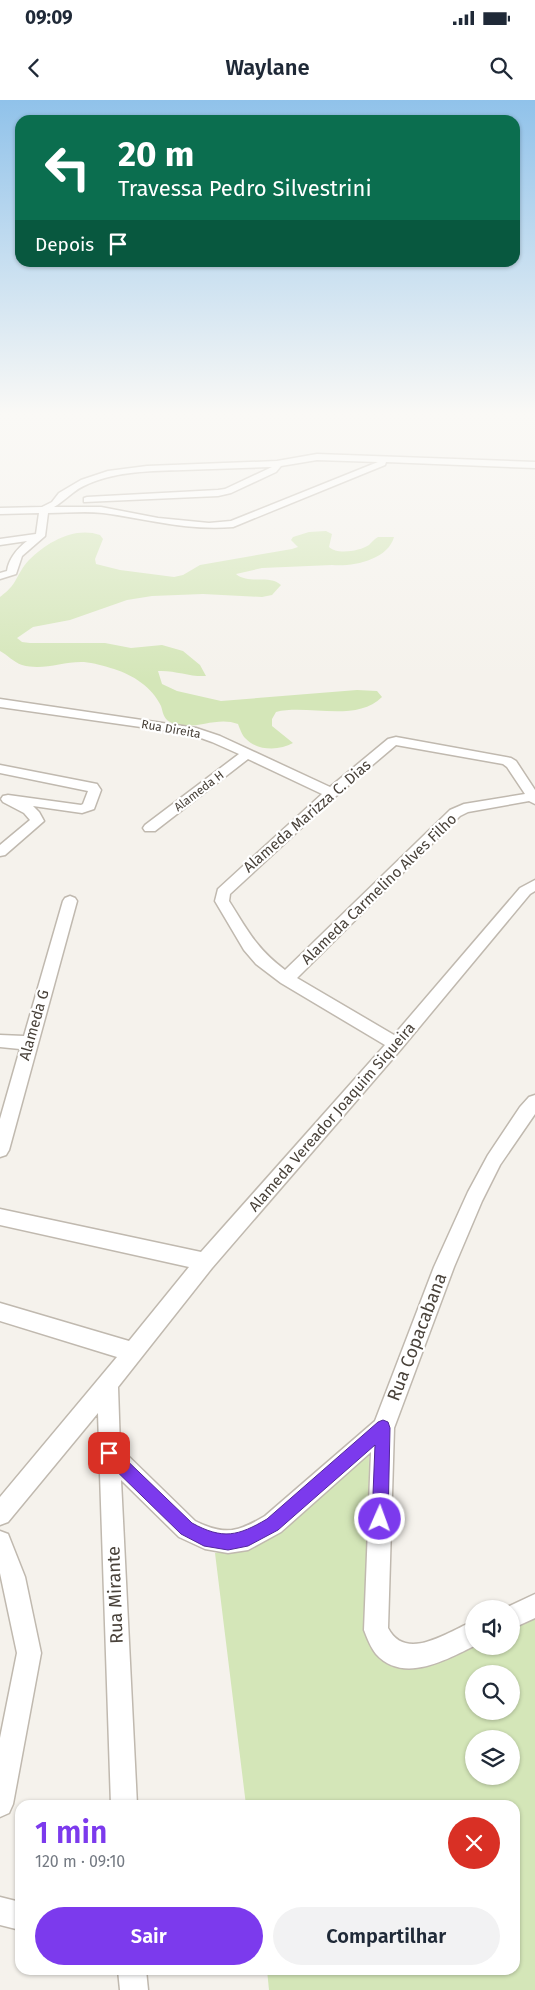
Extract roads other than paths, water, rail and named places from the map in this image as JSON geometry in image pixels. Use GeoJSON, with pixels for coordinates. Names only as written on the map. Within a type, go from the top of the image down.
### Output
{"type":"FeatureCollection","features":[{"type":"Feature","properties":{"kind":"street"},"geometry":{"type":"LineString","coordinates":[[44,510],[54,504]]}},
{"type":"Feature","properties":{"kind":"street"},"geometry":{"type":"LineString","coordinates":[[0,511],[101,510],[158,521],[209,526],[233,524],[281,504]]}},
{"type":"Feature","properties":{"kind":"street"},"geometry":{"type":"LineString","coordinates":[[0,576],[12,572],[12,563],[19,552],[40,536],[44,510]]}},
{"type":"Feature","properties":{"kind":"street"},"geometry":{"type":"LineString","coordinates":[[0,542],[40,536]]}},
{"type":"Feature","properties":{"kind":"street","name":"Rua Direita"},"geometry":{"type":"LineString","coordinates":[[0,704],[192,731],[216,739],[331,794]]}},
{"type":"Feature","properties":{"kind":"street","name":"Alameda Marizza C. Dias"},"geometry":{"type":"LineString","coordinates":[[286,979],[261,960],[249,946],[225,908],[221,896],[225,889],[392,742],[396,741],[490,756],[507,761],[534,797]]}},
{"type":"Feature","properties":{"kind":"street","name":"Alameda H"},"geometry":{"type":"LineString","coordinates":[[150,828],[248,754]]}},
{"type":"Feature","properties":{"kind":"street"},"geometry":{"type":"LineString","coordinates":[[0,769],[92,787],[95,790],[89,806],[82,809],[4,798]]}},
{"type":"Feature","properties":{"kind":"street","name":"Alameda Carmelino Alves Filho"},"geometry":{"type":"LineString","coordinates":[[286,979],[455,813],[464,808],[534,797]]}},
{"type":"Feature","properties":{"kind":"street"},"geometry":{"type":"LineString","coordinates":[[0,852],[37,821],[31,811],[4,798]]}},
{"type":"Feature","properties":{"kind":"street","name":"Alameda Vereador Joaquim Siqueira"},"geometry":{"type":"LineString","coordinates":[[0,1514],[108,1384],[205,1262],[396,1044],[525,891],[535,885]]}},
{"type":"Feature","properties":{"kind":"street","name":"Alameda G"},"geometry":{"type":"LineString","coordinates":[[0,1150],[70,901]]}},
{"type":"Feature","properties":{"kind":"street"},"geometry":{"type":"LineString","coordinates":[[286,979],[396,1044]]}},
{"type":"Feature","properties":{"kind":"street"},"geometry":{"type":"LineString","coordinates":[[0,1041],[29,1043]]}},
{"type":"Feature","properties":{"kind":"street","name":"Rua Copacabana"},"geometry":{"type":"LineString","coordinates":[[418,1658],[398,1655],[386,1647],[376,1630],[383,1428],[444,1266],[483,1178],[532,1110]]}},
{"type":"Feature","properties":{"kind":"street"},"geometry":{"type":"LineString","coordinates":[[0,1217],[205,1262]]}},
{"type":"Feature","properties":{"kind":"street"},"geometry":{"type":"LineString","coordinates":[[0,1312],[133,1352]]}},
{"type":"Feature","properties":{"kind":"street","name":"Rua Mirante"},"geometry":{"type":"LineString","coordinates":[[108,1384],[109,1453],[124,1800]]}},
{"type":"Feature","properties":{"kind":"street"},"geometry":{"type":"LineString","coordinates":[[109,1453],[187,1529],[204,1538],[228,1542],[248,1538],[273,1524],[383,1428]]}},
{"type":"Feature","properties":{"kind":"street"},"geometry":{"type":"LineString","coordinates":[[0,1542],[13,1577],[29,1653],[0,1804]]}},
{"type":"Feature","properties":{"kind":"street"},"geometry":{"type":"LineString","coordinates":[[520,1613],[535,1606]]}},
{"type":"Feature","properties":{"kind":"street"},"geometry":{"type":"LineString","coordinates":[[418,1658],[465,1637]]}},
{"type":"Feature","properties":{"kind":"street"},"geometry":{"type":"LineString","coordinates":[[0,1911],[15,1915]]}},
{"type":"Feature","properties":{"kind":"street"},"geometry":{"type":"LineString","coordinates":[[132,1975],[134,1990]]}}]}
